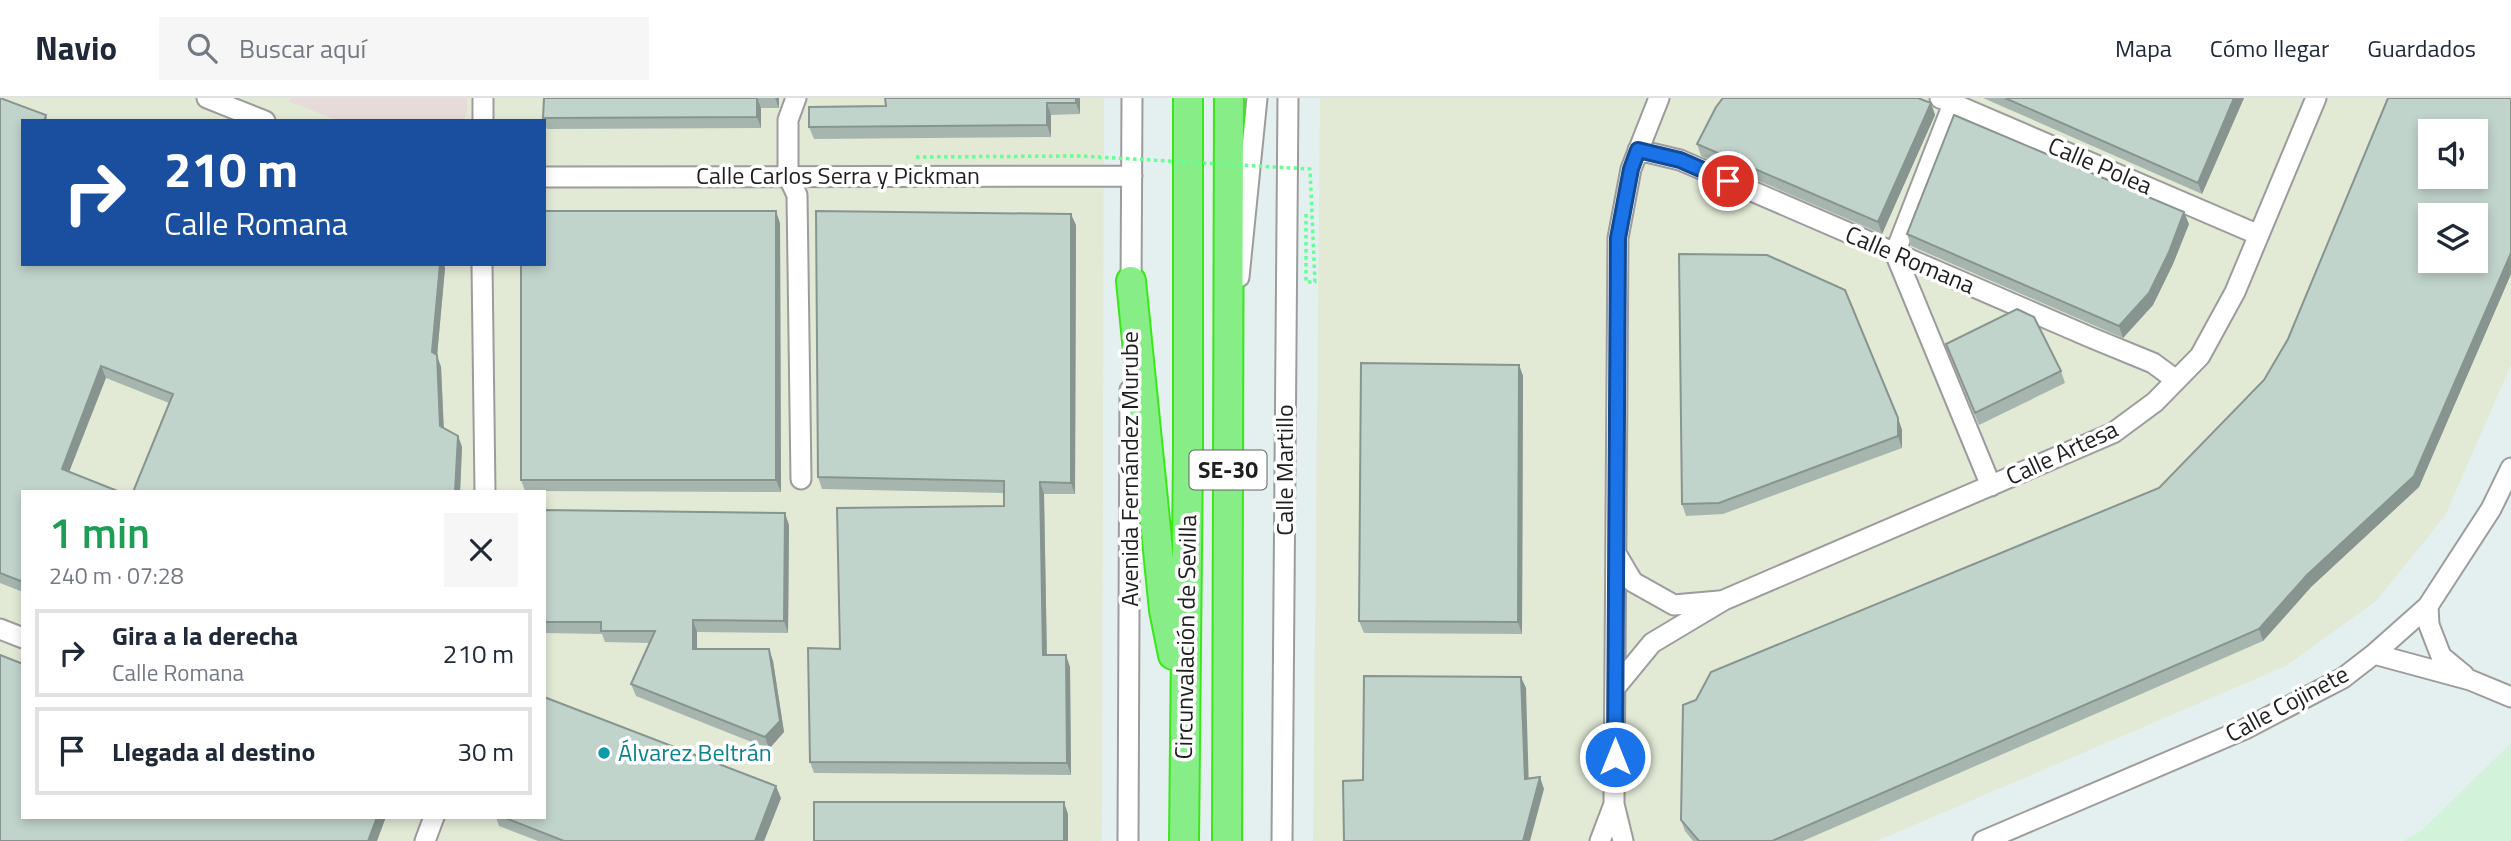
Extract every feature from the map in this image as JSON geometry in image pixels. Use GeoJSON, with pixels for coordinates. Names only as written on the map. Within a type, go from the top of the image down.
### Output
{"type":"FeatureCollection","features":[{"type":"Feature","properties":{"kind":"highway","name":"Circunvalación de Sevilla"},"geometry":{"type":"LineString","coordinates":[[1184,841],[1188,98]]}},
{"type":"Feature","properties":{"kind":"highway","name":"Circunvalación de Sevilla"},"geometry":{"type":"LineString","coordinates":[[1227,841],[1229,98]]}},
{"type":"Feature","properties":{"kind":"highway"},"geometry":{"type":"LineString","coordinates":[[1131,281],[1164,610],[1185,716]]}},
{"type":"Feature","properties":{"kind":"street"},"geometry":{"type":"LineString","coordinates":[[207,98],[260,119]]}},
{"type":"Feature","properties":{"kind":"street"},"geometry":{"type":"LineString","coordinates":[[240,111],[256,98]]}},
{"type":"Feature","properties":{"kind":"street"},"geometry":{"type":"LineString","coordinates":[[483,98],[483,119]]}},
{"type":"Feature","properties":{"kind":"street"},"geometry":{"type":"LineString","coordinates":[[796,98],[788,120],[788,176],[797,195],[801,479]]}},
{"type":"Feature","properties":{"kind":"street","name":"Avenida Fernández Murube"},"geometry":{"type":"LineString","coordinates":[[1128,841],[1132,98]]}},
{"type":"Feature","properties":{"kind":"street"},"geometry":{"type":"LineString","coordinates":[[1229,365],[1257,98]]}},
{"type":"Feature","properties":{"kind":"street","name":"Calle Martillo"},"geometry":{"type":"LineString","coordinates":[[1282,841],[1288,98]]}},
{"type":"Feature","properties":{"kind":"street"},"geometry":{"type":"LineString","coordinates":[[1623,841],[1615,804],[1618,238],[1631,169],[1659,98]]}},
{"type":"Feature","properties":{"kind":"street","name":"Calle Artesa"},"geometry":{"type":"LineString","coordinates":[[1615,688],[1652,643],[1724,600],[2113,433],[2155,401],[2200,356],[2235,292],[2316,98]]}},
{"type":"Feature","properties":{"kind":"street"},"geometry":{"type":"LineString","coordinates":[[1947,101],[1895,253],[1991,486]]}},
{"type":"Feature","properties":{"kind":"street","name":"Calle Polea"},"geometry":{"type":"LineString","coordinates":[[1947,101],[2259,235]]}},
{"type":"Feature","properties":{"kind":"street","name":"Calle Romana"},"geometry":{"type":"LineString","coordinates":[[1638,150],[1680,160],[2153,362],[2176,380]]}},
{"type":"Feature","properties":{"kind":"street","name":"Calle Carlos Serra y Pickman"},"geometry":{"type":"LineString","coordinates":[[546,177],[1132,176]]}},
{"type":"Feature","properties":{"kind":"street"},"geometry":{"type":"LineString","coordinates":[[482,266],[485,490]]}},
{"type":"Feature","properties":{"kind":"street","name":"Calle Cojinete"},"geometry":{"type":"LineString","coordinates":[[1983,841],[2245,729],[2343,678],[2428,606],[2491,509],[2511,468]]}},
{"type":"Feature","properties":{"kind":"street","name":"Calle Artesa"},"geometry":{"type":"LineString","coordinates":[[1616,554],[1633,582],[1674,605],[1724,600]]}},
{"type":"Feature","properties":{"kind":"street"},"geometry":{"type":"LineString","coordinates":[[2428,606],[2429,625],[2441,656],[2470,680]]}},
{"type":"Feature","properties":{"kind":"street"},"geometry":{"type":"LineString","coordinates":[[0,629],[21,637]]}},
{"type":"Feature","properties":{"kind":"street"},"geometry":{"type":"LineString","coordinates":[[2374,654],[2470,680],[2511,697]]}},
{"type":"Feature","properties":{"kind":"street"},"geometry":{"type":"LineString","coordinates":[[1600,841],[1615,804]]}},
{"type":"Feature","properties":{"kind":"street"},"geometry":{"type":"LineString","coordinates":[[425,841],[433,819]]}},
{"type":"Feature","properties":{"kind":"path"},"geometry":{"type":"LineString","coordinates":[[916,157],[1080,156],[1310,169],[1315,282],[1306,282],[1306,212]]}},
{"type":"Feature","properties":{"kind":"shaded area"},"geometry":{"type":"Polygon","coordinates":[[[0,98],[1104,98],[1102,841],[0,841],[0,98]]]}},
{"type":"Feature","properties":{"kind":"shaded area"},"geometry":{"type":"Polygon","coordinates":[[[292,98],[467,98],[467,114],[464,119],[334,119],[288,101],[292,98]]]}},
{"type":"Feature","properties":{"kind":"shaded area"},"geometry":{"type":"Polygon","coordinates":[[[1320,98],[2511,98],[2511,365],[2445,516],[2376,601],[2286,666],[1877,841],[1313,841],[1320,98]]]}},
{"type":"Feature","properties":{"kind":"shaded area"},"geometry":{"type":"Polygon","coordinates":[[[2511,743],[2511,841],[2403,841],[2421,831],[2511,743]]]}},
{"type":"Feature","properties":{"kind":"building"},"geometry":{"type":"Polygon","coordinates":[[[0,98],[46,115],[45,119],[21,119],[21,266],[440,266],[432,352],[437,355],[440,426],[458,436],[455,490],[134,490],[173,394],[101,366],[62,469],[115,490],[21,490],[21,581],[0,573],[0,98]]]}},
{"type":"Feature","properties":{"kind":"building"},"geometry":{"type":"Polygon","coordinates":[[[544,98],[757,98],[757,117],[543,118],[544,98]]]}},
{"type":"Feature","properties":{"kind":"building"},"geometry":{"type":"Polygon","coordinates":[[[885,98],[1076,98],[1076,103],[1047,103],[1047,125],[809,127],[809,107],[886,106],[885,98]]]}},
{"type":"Feature","properties":{"kind":"building"},"geometry":{"type":"Polygon","coordinates":[[[1723,98],[1918,98],[1931,103],[1878,222],[1697,144],[1723,98]]]}},
{"type":"Feature","properties":{"kind":"building"},"geometry":{"type":"Polygon","coordinates":[[[2005,98],[2234,98],[2198,183],[2005,98]]]}},
{"type":"Feature","properties":{"kind":"building"},"geometry":{"type":"Polygon","coordinates":[[[2388,98],[2511,98],[2511,253],[2414,476],[2307,575],[2259,629],[1772,841],[1699,841],[1681,820],[1683,705],[1696,700],[1711,672],[2159,488],[2264,380],[2288,339],[2388,98]]]}},
{"type":"Feature","properties":{"kind":"building"},"geometry":{"type":"Polygon","coordinates":[[[1954,115],[2184,212],[2149,293],[2119,326],[1907,234],[1954,115]]]}},
{"type":"Feature","properties":{"kind":"building"},"geometry":{"type":"Polygon","coordinates":[[[546,211],[776,211],[776,480],[521,480],[521,266],[546,266],[546,211]]]}},
{"type":"Feature","properties":{"kind":"building"},"geometry":{"type":"Polygon","coordinates":[[[816,211],[1071,214],[1071,483],[1040,482],[1043,655],[1066,655],[1067,763],[810,762],[808,648],[840,649],[837,508],[1004,506],[1004,481],[818,477],[816,211]]]}},
{"type":"Feature","properties":{"kind":"building"},"geometry":{"type":"Polygon","coordinates":[[[1679,254],[1767,255],[1845,290],[1898,418],[1898,436],[1719,503],[1682,504],[1679,254]]]}},
{"type":"Feature","properties":{"kind":"building"},"geometry":{"type":"Polygon","coordinates":[[[2017,309],[2034,317],[2061,371],[1975,413],[1946,344],[2017,309]]]}},
{"type":"Feature","properties":{"kind":"building"},"geometry":{"type":"Polygon","coordinates":[[[1361,363],[1519,365],[1518,622],[1359,621],[1361,363]]]}},
{"type":"Feature","properties":{"kind":"building"},"geometry":{"type":"Polygon","coordinates":[[[546,510],[785,513],[784,621],[693,620],[693,649],[769,649],[780,721],[765,737],[631,684],[655,631],[601,631],[601,622],[546,622],[546,510]]]}},
{"type":"Feature","properties":{"kind":"building"},"geometry":{"type":"Polygon","coordinates":[[[0,655],[21,663],[21,819],[376,819],[368,841],[0,841],[0,655]]]}},
{"type":"Feature","properties":{"kind":"building"},"geometry":{"type":"Polygon","coordinates":[[[1364,676],[1521,677],[1525,779],[1540,777],[1523,841],[1344,841],[1343,781],[1363,780],[1364,676]]]}},
{"type":"Feature","properties":{"kind":"building","name":"Álvarez Beltrán"},"geometry":{"type":"Polygon","coordinates":[[[546,698],[776,786],[755,841],[564,841],[508,819],[546,819],[546,698]]]}},
{"type":"Feature","properties":{"kind":"building"},"geometry":{"type":"Polygon","coordinates":[[[814,802],[1064,802],[1064,841],[814,841],[814,802]]]}},
{"type":"Feature","properties":{"kind":"place","name":"Álvarez Beltrán"},"geometry":{"type":"Point","coordinates":[604,753]}},
{"type":"Feature","properties":{"kind":"route"},"geometry":{"type":"LineString","coordinates":[[1615,757],[1618,238],[1631,169],[1638,150],[1680,160],[1728,181]]}}]}
